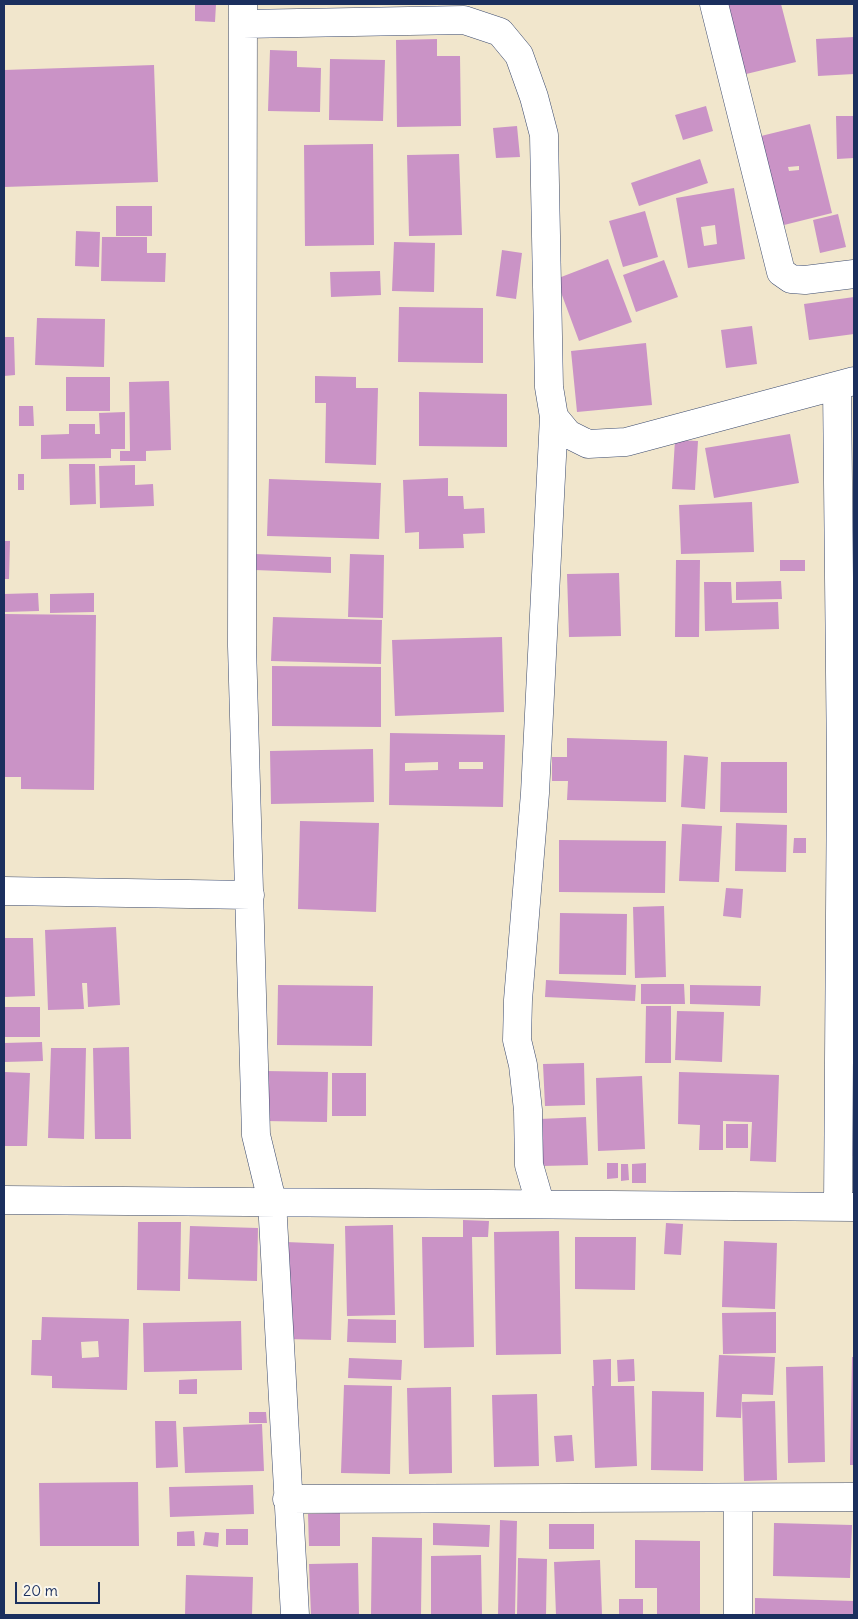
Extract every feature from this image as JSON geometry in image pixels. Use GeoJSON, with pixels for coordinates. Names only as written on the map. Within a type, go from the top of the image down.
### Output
{"type":"FeatureCollection","features":[{"type":"Feature","properties":{"kind":"street"},"geometry":{"type":"LineString","coordinates":[[714,4],[781,272],[791,279],[805,280],[854,274]]}},
{"type":"Feature","properties":{"kind":"street"},"geometry":{"type":"LineString","coordinates":[[295,1615],[287,1499],[272,1201],[256,1136],[242,646],[243,14],[464,20],[500,32],[519,55],[534,97],[544,135],[549,387],[554,417],[535,793],[517,1032],[528,1110],[529,1165],[540,1203]]}},
{"type":"Feature","properties":{"kind":"street"},"geometry":{"type":"LineString","coordinates":[[4,1200],[846,1206],[848,767],[846,384],[626,442],[588,444],[568,434],[554,417]]}},
{"type":"Feature","properties":{"kind":"street"},"geometry":{"type":"LineString","coordinates":[[4,891],[250,895]]}},
{"type":"Feature","properties":{"kind":"street"},"geometry":{"type":"LineString","coordinates":[[287,1499],[854,1497]]}},
{"type":"Feature","properties":{"kind":"street"},"geometry":{"type":"LineString","coordinates":[[738,1498],[738,1615]]}},
{"type":"Feature","properties":{"kind":"building"},"geometry":{"type":"Polygon","coordinates":[[[195,4],[216,4],[215,22],[195,21],[195,4]]]}},
{"type":"Feature","properties":{"kind":"building"},"geometry":{"type":"Polygon","coordinates":[[[723,4],[781,4],[796,62],[742,75],[723,4]]]}},
{"type":"Feature","properties":{"kind":"building"},"geometry":{"type":"Polygon","coordinates":[[[854,37],[854,74],[818,76],[816,39],[854,37]]]}},
{"type":"Feature","properties":{"kind":"building"},"geometry":{"type":"Polygon","coordinates":[[[437,39],[437,56],[460,56],[461,126],[397,127],[396,40],[437,39]]]}},
{"type":"Feature","properties":{"kind":"building"},"geometry":{"type":"Polygon","coordinates":[[[270,50],[297,51],[297,67],[321,68],[320,112],[268,111],[270,50]]]}},
{"type":"Feature","properties":{"kind":"building"},"geometry":{"type":"Polygon","coordinates":[[[330,59],[385,60],[383,121],[329,120],[330,59]]]}},
{"type":"Feature","properties":{"kind":"building"},"geometry":{"type":"Polygon","coordinates":[[[154,65],[158,182],[4,187],[4,70],[154,65]]]}},
{"type":"Feature","properties":{"kind":"building"},"geometry":{"type":"Polygon","coordinates":[[[706,106],[713,131],[683,140],[675,115],[706,106]]]}},
{"type":"Feature","properties":{"kind":"building"},"geometry":{"type":"Polygon","coordinates":[[[836,116],[854,116],[854,158],[837,159],[836,116]]]}},
{"type":"Feature","properties":{"kind":"building"},"geometry":{"type":"Polygon","coordinates":[[[810,124],[832,213],[780,226],[757,137],[810,124]],[[799,166],[788,167],[789,171],[799,170],[799,166]]]}},
{"type":"Feature","properties":{"kind":"building"},"geometry":{"type":"Polygon","coordinates":[[[517,126],[520,157],[496,158],[493,128],[517,126]]]}},
{"type":"Feature","properties":{"kind":"building"},"geometry":{"type":"Polygon","coordinates":[[[373,144],[374,245],[305,246],[304,145],[373,144]]]}},
{"type":"Feature","properties":{"kind":"building"},"geometry":{"type":"Polygon","coordinates":[[[459,154],[462,235],[409,236],[407,155],[459,154]]]}},
{"type":"Feature","properties":{"kind":"building"},"geometry":{"type":"Polygon","coordinates":[[[700,159],[708,183],[639,206],[631,183],[700,159]]]}},
{"type":"Feature","properties":{"kind":"building"},"geometry":{"type":"Polygon","coordinates":[[[734,188],[745,259],[688,268],[676,198],[734,188]],[[715,225],[701,227],[704,246],[717,244],[715,225]]]}},
{"type":"Feature","properties":{"kind":"building"},"geometry":{"type":"Polygon","coordinates":[[[116,206],[152,206],[152,236],[116,236],[116,206]]]}},
{"type":"Feature","properties":{"kind":"building"},"geometry":{"type":"Polygon","coordinates":[[[645,211],[658,257],[623,267],[609,221],[645,211]]]}},
{"type":"Feature","properties":{"kind":"building"},"geometry":{"type":"Polygon","coordinates":[[[838,214],[846,247],[820,253],[813,220],[838,214]]]}},
{"type":"Feature","properties":{"kind":"building"},"geometry":{"type":"Polygon","coordinates":[[[76,231],[100,232],[99,267],[75,266],[76,231]]]}},
{"type":"Feature","properties":{"kind":"building"},"geometry":{"type":"Polygon","coordinates":[[[102,237],[147,237],[147,253],[166,253],[165,282],[101,281],[102,237]]]}},
{"type":"Feature","properties":{"kind":"building"},"geometry":{"type":"Polygon","coordinates":[[[394,242],[435,243],[434,292],[392,291],[394,242]]]}},
{"type":"Feature","properties":{"kind":"building"},"geometry":{"type":"Polygon","coordinates":[[[502,250],[522,253],[516,299],[496,296],[502,250]]]}},
{"type":"Feature","properties":{"kind":"building"},"geometry":{"type":"Polygon","coordinates":[[[608,259],[632,322],[579,341],[556,279],[608,259]]]}},
{"type":"Feature","properties":{"kind":"building"},"geometry":{"type":"Polygon","coordinates":[[[664,260],[678,297],[636,312],[623,275],[664,260]]]}},
{"type":"Feature","properties":{"kind":"building"},"geometry":{"type":"Polygon","coordinates":[[[380,271],[381,295],[331,297],[330,272],[380,271]]]}},
{"type":"Feature","properties":{"kind":"building"},"geometry":{"type":"Polygon","coordinates":[[[854,297],[854,334],[809,340],[804,304],[854,297]]]}},
{"type":"Feature","properties":{"kind":"building"},"geometry":{"type":"Polygon","coordinates":[[[399,307],[483,308],[483,363],[398,362],[399,307]]]}},
{"type":"Feature","properties":{"kind":"building"},"geometry":{"type":"Polygon","coordinates":[[[37,318],[105,319],[104,367],[35,365],[37,318]]]}},
{"type":"Feature","properties":{"kind":"building"},"geometry":{"type":"Polygon","coordinates":[[[752,326],[757,364],[726,368],[721,330],[752,326]]]}},
{"type":"Feature","properties":{"kind":"building"},"geometry":{"type":"Polygon","coordinates":[[[4,337],[14,337],[15,375],[4,376],[4,337]]]}},
{"type":"Feature","properties":{"kind":"building"},"geometry":{"type":"Polygon","coordinates":[[[646,343],[652,405],[577,412],[571,351],[646,343]]]}},
{"type":"Feature","properties":{"kind":"building"},"geometry":{"type":"Polygon","coordinates":[[[315,376],[356,377],[356,388],[378,388],[376,465],[325,463],[326,403],[315,403],[315,376]]]}},
{"type":"Feature","properties":{"kind":"building"},"geometry":{"type":"Polygon","coordinates":[[[66,377],[110,377],[110,411],[66,411],[66,377]]]}},
{"type":"Feature","properties":{"kind":"building"},"geometry":{"type":"Polygon","coordinates":[[[169,381],[171,450],[146,451],[146,461],[120,461],[120,451],[130,451],[129,382],[169,381]]]}},
{"type":"Feature","properties":{"kind":"building"},"geometry":{"type":"Polygon","coordinates":[[[419,392],[507,394],[507,447],[419,446],[419,392]]]}},
{"type":"Feature","properties":{"kind":"building"},"geometry":{"type":"Polygon","coordinates":[[[19,406],[33,406],[34,426],[19,426],[19,406]]]}},
{"type":"Feature","properties":{"kind":"building"},"geometry":{"type":"Polygon","coordinates":[[[125,412],[125,449],[111,449],[111,458],[41,459],[41,435],[69,434],[69,424],[95,424],[95,434],[100,434],[99,413],[125,412]]]}},
{"type":"Feature","properties":{"kind":"building"},"geometry":{"type":"Polygon","coordinates":[[[790,434],[799,483],[714,498],[705,448],[790,434]]]}},
{"type":"Feature","properties":{"kind":"building"},"geometry":{"type":"Polygon","coordinates":[[[675,440],[698,441],[695,490],[672,489],[675,440]]]}},
{"type":"Feature","properties":{"kind":"building"},"geometry":{"type":"Polygon","coordinates":[[[69,464],[95,464],[96,504],[70,505],[69,464]]]}},
{"type":"Feature","properties":{"kind":"building"},"geometry":{"type":"Polygon","coordinates":[[[135,465],[135,485],[153,484],[154,506],[100,508],[99,466],[135,465]]]}},
{"type":"Feature","properties":{"kind":"building"},"geometry":{"type":"Polygon","coordinates":[[[18,474],[24,474],[24,490],[18,490],[18,474]]]}},
{"type":"Feature","properties":{"kind":"building"},"geometry":{"type":"Polygon","coordinates":[[[448,478],[448,496],[463,496],[464,509],[484,508],[485,533],[463,534],[464,548],[419,549],[419,532],[405,533],[403,480],[448,478]]]}},
{"type":"Feature","properties":{"kind":"building"},"geometry":{"type":"Polygon","coordinates":[[[269,479],[381,483],[379,539],[267,536],[269,479]]]}},
{"type":"Feature","properties":{"kind":"building"},"geometry":{"type":"Polygon","coordinates":[[[752,502],[754,552],[681,554],[679,505],[752,502]]]}},
{"type":"Feature","properties":{"kind":"building"},"geometry":{"type":"Polygon","coordinates":[[[4,541],[10,541],[9,579],[4,579],[4,541]]]}},
{"type":"Feature","properties":{"kind":"building"},"geometry":{"type":"Polygon","coordinates":[[[255,554],[331,557],[331,573],[255,570],[255,554]]]}},
{"type":"Feature","properties":{"kind":"building"},"geometry":{"type":"Polygon","coordinates":[[[350,554],[384,555],[383,618],[348,617],[350,554]]]}},
{"type":"Feature","properties":{"kind":"building"},"geometry":{"type":"Polygon","coordinates":[[[676,560],[700,560],[699,637],[675,637],[676,560]]]}},
{"type":"Feature","properties":{"kind":"building"},"geometry":{"type":"Polygon","coordinates":[[[780,560],[805,560],[805,571],[780,571],[780,560]]]}},
{"type":"Feature","properties":{"kind":"building"},"geometry":{"type":"Polygon","coordinates":[[[619,573],[621,636],[569,637],[567,574],[619,573]]]}},
{"type":"Feature","properties":{"kind":"building"},"geometry":{"type":"Polygon","coordinates":[[[781,581],[782,599],[736,600],[736,582],[781,581]]]}},
{"type":"Feature","properties":{"kind":"building"},"geometry":{"type":"Polygon","coordinates":[[[704,582],[731,582],[732,603],[778,602],[779,629],[705,631],[704,582]]]}},
{"type":"Feature","properties":{"kind":"building"},"geometry":{"type":"Polygon","coordinates":[[[38,593],[39,611],[4,612],[4,594],[38,593]]]}},
{"type":"Feature","properties":{"kind":"building"},"geometry":{"type":"Polygon","coordinates":[[[94,593],[94,612],[50,613],[50,594],[94,593]]]}},
{"type":"Feature","properties":{"kind":"building"},"geometry":{"type":"Polygon","coordinates":[[[4,614],[96,615],[94,790],[21,789],[21,777],[4,777],[4,614]]]}},
{"type":"Feature","properties":{"kind":"building"},"geometry":{"type":"Polygon","coordinates":[[[273,617],[382,620],[381,664],[271,661],[273,617]]]}},
{"type":"Feature","properties":{"kind":"building"},"geometry":{"type":"Polygon","coordinates":[[[502,637],[504,712],[395,716],[392,640],[502,637]]]}},
{"type":"Feature","properties":{"kind":"building"},"geometry":{"type":"Polygon","coordinates":[[[272,666],[381,667],[381,727],[272,726],[272,666]]]}},
{"type":"Feature","properties":{"kind":"building"},"geometry":{"type":"Polygon","coordinates":[[[390,733],[505,735],[503,807],[389,805],[390,733]],[[438,762],[405,763],[405,771],[438,770],[438,762]],[[459,762],[459,769],[483,769],[483,762],[459,762]]]}},
{"type":"Feature","properties":{"kind":"building"},"geometry":{"type":"Polygon","coordinates":[[[567,738],[667,741],[666,802],[567,800],[568,781],[552,781],[552,757],[567,757],[567,738]]]}},
{"type":"Feature","properties":{"kind":"building"},"geometry":{"type":"Polygon","coordinates":[[[373,749],[374,802],[271,804],[270,751],[373,749]]]}},
{"type":"Feature","properties":{"kind":"building"},"geometry":{"type":"Polygon","coordinates":[[[684,755],[708,757],[705,809],[681,807],[684,755]]]}},
{"type":"Feature","properties":{"kind":"building"},"geometry":{"type":"Polygon","coordinates":[[[721,762],[787,762],[787,813],[720,812],[721,762]]]}},
{"type":"Feature","properties":{"kind":"building"},"geometry":{"type":"Polygon","coordinates":[[[300,821],[379,823],[376,912],[298,909],[300,821]]]}},
{"type":"Feature","properties":{"kind":"building"},"geometry":{"type":"Polygon","coordinates":[[[736,823],[787,825],[786,872],[735,871],[736,823]]]}},
{"type":"Feature","properties":{"kind":"building"},"geometry":{"type":"Polygon","coordinates":[[[682,824],[722,826],[719,882],[679,881],[682,824]]]}},
{"type":"Feature","properties":{"kind":"building"},"geometry":{"type":"Polygon","coordinates":[[[794,838],[806,838],[806,853],[793,853],[794,838]]]}},
{"type":"Feature","properties":{"kind":"building"},"geometry":{"type":"Polygon","coordinates":[[[559,840],[666,841],[665,893],[559,892],[559,840]]]}},
{"type":"Feature","properties":{"kind":"building"},"geometry":{"type":"Polygon","coordinates":[[[726,888],[743,889],[741,918],[723,916],[726,888]]]}},
{"type":"Feature","properties":{"kind":"building"},"geometry":{"type":"Polygon","coordinates":[[[664,906],[666,977],[635,978],[633,907],[664,906]]]}},
{"type":"Feature","properties":{"kind":"building"},"geometry":{"type":"Polygon","coordinates":[[[560,913],[627,914],[626,975],[559,974],[560,913]]]}},
{"type":"Feature","properties":{"kind":"building"},"geometry":{"type":"Polygon","coordinates":[[[116,927],[120,1005],[88,1007],[87,983],[82,983],[84,1009],[48,1010],[45,930],[116,927]]]}},
{"type":"Feature","properties":{"kind":"building"},"geometry":{"type":"Polygon","coordinates":[[[4,938],[33,938],[35,996],[4,997],[4,938]]]}},
{"type":"Feature","properties":{"kind":"building"},"geometry":{"type":"Polygon","coordinates":[[[850,956],[854,956],[854,1007],[849,1007],[850,956]]]}},
{"type":"Feature","properties":{"kind":"building"},"geometry":{"type":"Polygon","coordinates":[[[546,980],[636,985],[635,1001],[545,997],[546,980]]]}},
{"type":"Feature","properties":{"kind":"building"},"geometry":{"type":"Polygon","coordinates":[[[641,984],[684,984],[685,1004],[641,1004],[641,984]]]}},
{"type":"Feature","properties":{"kind":"building"},"geometry":{"type":"Polygon","coordinates":[[[278,985],[373,986],[372,1046],[277,1045],[278,985]]]}},
{"type":"Feature","properties":{"kind":"building"},"geometry":{"type":"Polygon","coordinates":[[[690,985],[761,986],[760,1006],[690,1004],[690,985]]]}},
{"type":"Feature","properties":{"kind":"building"},"geometry":{"type":"Polygon","coordinates":[[[646,1006],[671,1006],[671,1063],[645,1063],[646,1006]]]}},
{"type":"Feature","properties":{"kind":"building"},"geometry":{"type":"Polygon","coordinates":[[[4,1007],[40,1007],[40,1037],[4,1037],[4,1007]]]}},
{"type":"Feature","properties":{"kind":"building"},"geometry":{"type":"Polygon","coordinates":[[[677,1011],[724,1012],[722,1062],[675,1060],[677,1011]]]}},
{"type":"Feature","properties":{"kind":"building"},"geometry":{"type":"Polygon","coordinates":[[[42,1042],[43,1061],[4,1062],[4,1043],[42,1042]]]}},
{"type":"Feature","properties":{"kind":"building"},"geometry":{"type":"Polygon","coordinates":[[[129,1047],[131,1139],[95,1139],[93,1048],[129,1047]]]}},
{"type":"Feature","properties":{"kind":"building"},"geometry":{"type":"Polygon","coordinates":[[[51,1048],[86,1048],[84,1139],[48,1138],[51,1048]]]}},
{"type":"Feature","properties":{"kind":"building"},"geometry":{"type":"Polygon","coordinates":[[[584,1063],[585,1105],[545,1106],[543,1064],[584,1063]]]}},
{"type":"Feature","properties":{"kind":"building"},"geometry":{"type":"Polygon","coordinates":[[[265,1071],[328,1072],[327,1122],[264,1121],[265,1071]]]}},
{"type":"Feature","properties":{"kind":"building"},"geometry":{"type":"Polygon","coordinates":[[[4,1072],[30,1073],[27,1146],[4,1146],[4,1072]]]}},
{"type":"Feature","properties":{"kind":"building"},"geometry":{"type":"Polygon","coordinates":[[[679,1072],[779,1075],[776,1162],[750,1161],[752,1122],[723,1121],[723,1150],[699,1150],[700,1125],[678,1124],[679,1072]]]}},
{"type":"Feature","properties":{"kind":"building"},"geometry":{"type":"Polygon","coordinates":[[[332,1073],[366,1073],[366,1116],[332,1116],[332,1073]]]}},
{"type":"Feature","properties":{"kind":"building"},"geometry":{"type":"Polygon","coordinates":[[[642,1076],[645,1149],[598,1151],[596,1078],[642,1076]]]}},
{"type":"Feature","properties":{"kind":"building"},"geometry":{"type":"Polygon","coordinates":[[[846,1085],[854,1085],[854,1156],[845,1156],[846,1085]]]}},
{"type":"Feature","properties":{"kind":"building"},"geometry":{"type":"Polygon","coordinates":[[[586,1117],[588,1165],[541,1166],[539,1119],[586,1117]]]}},
{"type":"Feature","properties":{"kind":"building"},"geometry":{"type":"Polygon","coordinates":[[[726,1124],[748,1124],[748,1148],[726,1148],[726,1124]]]}},
{"type":"Feature","properties":{"kind":"building"},"geometry":{"type":"Polygon","coordinates":[[[607,1163],[618,1163],[618,1178],[607,1179],[607,1163]]]}},
{"type":"Feature","properties":{"kind":"building"},"geometry":{"type":"Polygon","coordinates":[[[646,1163],[646,1183],[632,1183],[632,1164],[646,1163]]]}},
{"type":"Feature","properties":{"kind":"building"},"geometry":{"type":"Polygon","coordinates":[[[621,1164],[628,1164],[629,1180],[621,1181],[621,1164]]]}},
{"type":"Feature","properties":{"kind":"building"},"geometry":{"type":"Polygon","coordinates":[[[463,1220],[489,1221],[488,1237],[472,1237],[474,1347],[424,1348],[422,1237],[463,1237],[463,1220]]]}},
{"type":"Feature","properties":{"kind":"building"},"geometry":{"type":"Polygon","coordinates":[[[138,1222],[181,1222],[180,1291],[137,1290],[138,1222]]]}},
{"type":"Feature","properties":{"kind":"building"},"geometry":{"type":"Polygon","coordinates":[[[666,1223],[683,1224],[681,1255],[664,1254],[666,1223]]]}},
{"type":"Feature","properties":{"kind":"building"},"geometry":{"type":"Polygon","coordinates":[[[393,1225],[395,1315],[347,1316],[345,1226],[393,1225]]]}},
{"type":"Feature","properties":{"kind":"building"},"geometry":{"type":"Polygon","coordinates":[[[190,1226],[258,1228],[257,1281],[188,1279],[190,1226]]]}},
{"type":"Feature","properties":{"kind":"building"},"geometry":{"type":"Polygon","coordinates":[[[559,1231],[561,1354],[496,1355],[494,1232],[559,1231]]]}},
{"type":"Feature","properties":{"kind":"building"},"geometry":{"type":"Polygon","coordinates":[[[575,1237],[636,1237],[635,1290],[575,1289],[575,1237]]]}},
{"type":"Feature","properties":{"kind":"building"},"geometry":{"type":"Polygon","coordinates":[[[724,1241],[777,1243],[775,1309],[722,1307],[724,1241]]]}},
{"type":"Feature","properties":{"kind":"building"},"geometry":{"type":"Polygon","coordinates":[[[286,1242],[334,1244],[331,1340],[284,1339],[286,1242]]]}},
{"type":"Feature","properties":{"kind":"building"},"geometry":{"type":"Polygon","coordinates":[[[776,1312],[776,1353],[723,1354],[722,1313],[776,1312]]]}},
{"type":"Feature","properties":{"kind":"building"},"geometry":{"type":"Polygon","coordinates":[[[42,1317],[129,1319],[127,1390],[52,1388],[52,1376],[31,1375],[32,1340],[41,1340],[42,1317]],[[98,1341],[81,1342],[82,1358],[99,1357],[98,1341]]]}},
{"type":"Feature","properties":{"kind":"building"},"geometry":{"type":"Polygon","coordinates":[[[348,1319],[396,1320],[396,1343],[347,1342],[348,1319]]]}},
{"type":"Feature","properties":{"kind":"building"},"geometry":{"type":"Polygon","coordinates":[[[241,1321],[242,1370],[144,1372],[143,1323],[241,1321]]]}},
{"type":"Feature","properties":{"kind":"building"},"geometry":{"type":"Polygon","coordinates":[[[719,1355],[775,1357],[773,1395],[742,1394],[741,1418],[716,1417],[719,1355]]]}},
{"type":"Feature","properties":{"kind":"building"},"geometry":{"type":"Polygon","coordinates":[[[852,1357],[854,1357],[854,1465],[850,1465],[852,1357]]]}},
{"type":"Feature","properties":{"kind":"building"},"geometry":{"type":"Polygon","coordinates":[[[349,1358],[402,1360],[401,1380],[348,1378],[349,1358]]]}},
{"type":"Feature","properties":{"kind":"building"},"geometry":{"type":"Polygon","coordinates":[[[611,1359],[611,1386],[634,1386],[637,1466],[595,1468],[592,1386],[594,1386],[593,1360],[611,1359]]]}},
{"type":"Feature","properties":{"kind":"building"},"geometry":{"type":"Polygon","coordinates":[[[634,1359],[635,1381],[618,1382],[617,1360],[634,1359]]]}},
{"type":"Feature","properties":{"kind":"building"},"geometry":{"type":"Polygon","coordinates":[[[823,1366],[825,1462],[788,1463],[786,1367],[823,1366]]]}},
{"type":"Feature","properties":{"kind":"building"},"geometry":{"type":"Polygon","coordinates":[[[197,1379],[197,1394],[179,1394],[179,1380],[197,1379]]]}},
{"type":"Feature","properties":{"kind":"building"},"geometry":{"type":"Polygon","coordinates":[[[344,1385],[392,1386],[390,1474],[341,1473],[344,1385]]]}},
{"type":"Feature","properties":{"kind":"building"},"geometry":{"type":"Polygon","coordinates":[[[451,1387],[452,1473],[409,1474],[407,1388],[451,1387]]]}},
{"type":"Feature","properties":{"kind":"building"},"geometry":{"type":"Polygon","coordinates":[[[652,1391],[704,1392],[703,1471],[651,1470],[652,1391]]]}},
{"type":"Feature","properties":{"kind":"building"},"geometry":{"type":"Polygon","coordinates":[[[537,1394],[539,1466],[494,1467],[492,1395],[537,1394]]]}},
{"type":"Feature","properties":{"kind":"building"},"geometry":{"type":"Polygon","coordinates":[[[775,1401],[777,1480],[744,1481],[742,1402],[775,1401]]]}},
{"type":"Feature","properties":{"kind":"building"},"geometry":{"type":"Polygon","coordinates":[[[249,1412],[266,1412],[267,1423],[249,1423],[249,1412]]]}},
{"type":"Feature","properties":{"kind":"building"},"geometry":{"type":"Polygon","coordinates":[[[155,1421],[176,1421],[178,1467],[156,1468],[155,1421]]]}},
{"type":"Feature","properties":{"kind":"building"},"geometry":{"type":"Polygon","coordinates":[[[262,1424],[264,1471],[185,1473],[183,1427],[262,1424]]]}},
{"type":"Feature","properties":{"kind":"building"},"geometry":{"type":"Polygon","coordinates":[[[572,1435],[574,1461],[556,1462],[554,1436],[572,1435]]]}},
{"type":"Feature","properties":{"kind":"building"},"geometry":{"type":"Polygon","coordinates":[[[138,1482],[139,1546],[40,1546],[39,1483],[138,1482]]]}},
{"type":"Feature","properties":{"kind":"building"},"geometry":{"type":"Polygon","coordinates":[[[253,1485],[254,1514],[170,1517],[169,1487],[253,1485]]]}},
{"type":"Feature","properties":{"kind":"building"},"geometry":{"type":"Polygon","coordinates":[[[340,1513],[340,1546],[309,1546],[308,1514],[340,1513]]]}},
{"type":"Feature","properties":{"kind":"building"},"geometry":{"type":"Polygon","coordinates":[[[500,1520],[517,1521],[515,1615],[498,1615],[500,1520]]]}},
{"type":"Feature","properties":{"kind":"building"},"geometry":{"type":"Polygon","coordinates":[[[433,1523],[490,1525],[489,1547],[433,1545],[433,1523]]]}},
{"type":"Feature","properties":{"kind":"building"},"geometry":{"type":"Polygon","coordinates":[[[774,1523],[852,1525],[850,1578],[773,1576],[774,1523]]]}},
{"type":"Feature","properties":{"kind":"building"},"geometry":{"type":"Polygon","coordinates":[[[549,1524],[594,1524],[594,1549],[549,1549],[549,1524]]]}},
{"type":"Feature","properties":{"kind":"building"},"geometry":{"type":"Polygon","coordinates":[[[226,1529],[248,1529],[248,1545],[226,1545],[226,1529]]]}},
{"type":"Feature","properties":{"kind":"building"},"geometry":{"type":"Polygon","coordinates":[[[194,1531],[195,1546],[177,1546],[177,1532],[194,1531]]]}},
{"type":"Feature","properties":{"kind":"building"},"geometry":{"type":"Polygon","coordinates":[[[205,1532],[219,1533],[218,1547],[203,1545],[205,1532]]]}},
{"type":"Feature","properties":{"kind":"building"},"geometry":{"type":"Polygon","coordinates":[[[372,1537],[422,1538],[421,1615],[371,1615],[372,1537]]]}},
{"type":"Feature","properties":{"kind":"building"},"geometry":{"type":"Polygon","coordinates":[[[635,1540],[700,1541],[700,1615],[657,1614],[657,1588],[635,1588],[635,1540]]]}},
{"type":"Feature","properties":{"kind":"building"},"geometry":{"type":"Polygon","coordinates":[[[481,1555],[482,1615],[431,1615],[431,1556],[481,1555]]]}},
{"type":"Feature","properties":{"kind":"building"},"geometry":{"type":"Polygon","coordinates":[[[518,1558],[547,1559],[546,1615],[517,1615],[518,1558]]]}},
{"type":"Feature","properties":{"kind":"building"},"geometry":{"type":"Polygon","coordinates":[[[600,1560],[602,1615],[556,1615],[554,1562],[600,1560]]]}},
{"type":"Feature","properties":{"kind":"building"},"geometry":{"type":"Polygon","coordinates":[[[358,1563],[359,1615],[311,1615],[309,1564],[358,1563]]]}},
{"type":"Feature","properties":{"kind":"building"},"geometry":{"type":"Polygon","coordinates":[[[186,1575],[253,1577],[252,1615],[185,1615],[186,1575]]]}},
{"type":"Feature","properties":{"kind":"building"},"geometry":{"type":"Polygon","coordinates":[[[755,1598],[854,1601],[854,1615],[755,1615],[755,1598]]]}},
{"type":"Feature","properties":{"kind":"building"},"geometry":{"type":"Polygon","coordinates":[[[619,1599],[643,1599],[643,1615],[619,1615],[619,1599]]]}}]}
